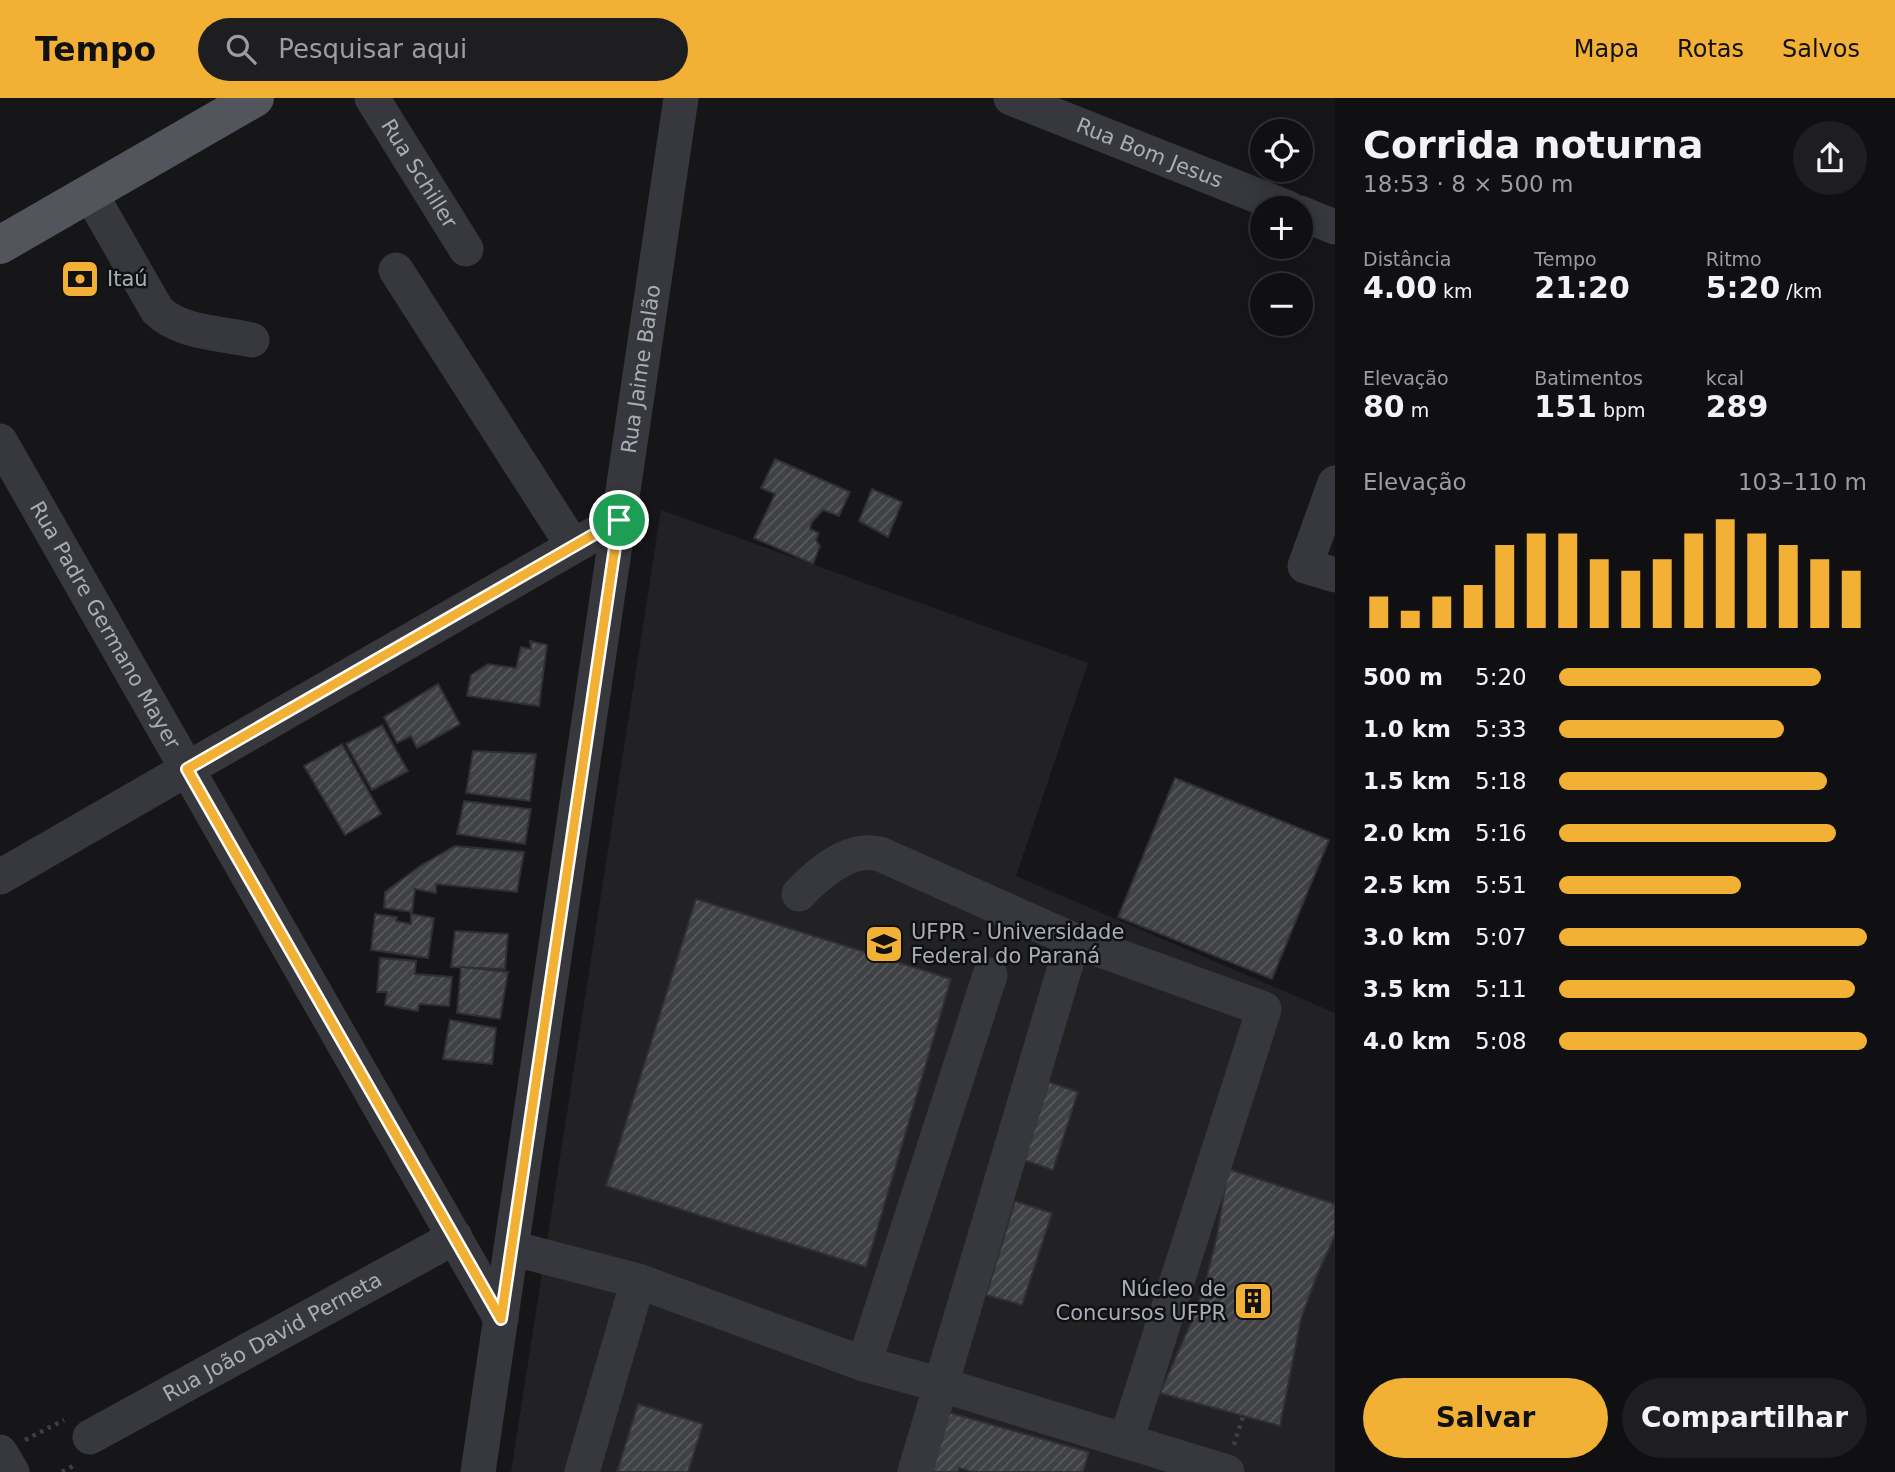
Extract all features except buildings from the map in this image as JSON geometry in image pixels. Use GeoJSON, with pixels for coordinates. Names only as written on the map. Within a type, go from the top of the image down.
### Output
{"type":"FeatureCollection","features":[{"type":"Feature","properties":{"kind":"main road"},"geometry":{"type":"LineString","coordinates":[[0,244],[256,98]]}},
{"type":"Feature","properties":{"kind":"street","name":"Rua Schiller"},"geometry":{"type":"LineString","coordinates":[[372,98],[466,249]]}},
{"type":"Feature","properties":{"kind":"street","name":"Rua Jaime Balão"},"geometry":{"type":"LineString","coordinates":[[478,1472],[681,98]]}},
{"type":"Feature","properties":{"kind":"street","name":"Rua Bom Jesus"},"geometry":{"type":"LineString","coordinates":[[1011,98],[1258,196]]}},
{"type":"Feature","properties":{"kind":"street"},"geometry":{"type":"LineString","coordinates":[[90,193],[157,310],[166,319],[252,340]]}},
{"type":"Feature","properties":{"kind":"street"},"geometry":{"type":"LineString","coordinates":[[1313,218],[1335,227]]}},
{"type":"Feature","properties":{"kind":"street"},"geometry":{"type":"LineString","coordinates":[[396,270],[573,546]]}},
{"type":"Feature","properties":{"kind":"street","name":"Rua Padre Germano Mayer"},"geometry":{"type":"LineString","coordinates":[[0,441],[501,1319]]}},
{"type":"Feature","properties":{"kind":"street"},"geometry":{"type":"LineString","coordinates":[[1335,483],[1305,566],[1335,575]]}},
{"type":"Feature","properties":{"kind":"street"},"geometry":{"type":"LineString","coordinates":[[0,877],[619,520]]}},
{"type":"Feature","properties":{"kind":"street"},"geometry":{"type":"LineString","coordinates":[[799,894],[809,883],[843,860],[862,853],[880,854],[1073,940],[1264,1009],[1126,1441]]}},
{"type":"Feature","properties":{"kind":"street"},"geometry":{"type":"LineString","coordinates":[[915,1472],[1073,940]]}},
{"type":"Feature","properties":{"kind":"street"},"geometry":{"type":"LineString","coordinates":[[864,1364],[990,975]]}},
{"type":"Feature","properties":{"kind":"street","name":"Rua João David Perneta"},"geometry":{"type":"LineString","coordinates":[[80,1427],[455,1237]]}},
{"type":"Feature","properties":{"kind":"street"},"geometry":{"type":"LineString","coordinates":[[511,1248],[638,1281],[864,1364],[1126,1441],[1229,1462]]}},
{"type":"Feature","properties":{"kind":"street"},"geometry":{"type":"LineString","coordinates":[[582,1472],[638,1281]]}},
{"type":"Feature","properties":{"kind":"street"},"geometry":{"type":"LineString","coordinates":[[0,1452],[12,1472]]}},
{"type":"Feature","properties":{"kind":"path"},"geometry":{"type":"LineString","coordinates":[[1229,1462],[1243,1416]]}},
{"type":"Feature","properties":{"kind":"path"},"geometry":{"type":"LineString","coordinates":[[0,1452],[80,1427]]}},
{"type":"Feature","properties":{"kind":"shaded area","name":"UFPR - Universidade Federal do Paraná"},"geometry":{"type":"Polygon","coordinates":[[[661,510],[1088,663],[1016,876],[1335,1013],[1335,1472],[511,1472],[661,510]]]}},
{"type":"Feature","properties":{"kind":"place","name":"Itaú"},"geometry":{"type":"Point","coordinates":[80,279]}},
{"type":"Feature","properties":{"kind":"place","name":"UFPR - Universidade Federal do Paraná"},"geometry":{"type":"Point","coordinates":[884,944]}},
{"type":"Feature","properties":{"kind":"place","name":"Núcleo de Concursos UFPR"},"geometry":{"type":"Point","coordinates":[1253,1301]}},
{"type":"Feature","properties":{"kind":"route"},"geometry":{"type":"LineString","coordinates":[[619,520],[552,975],[501,1319],[187,769],[619,520]]}}]}
